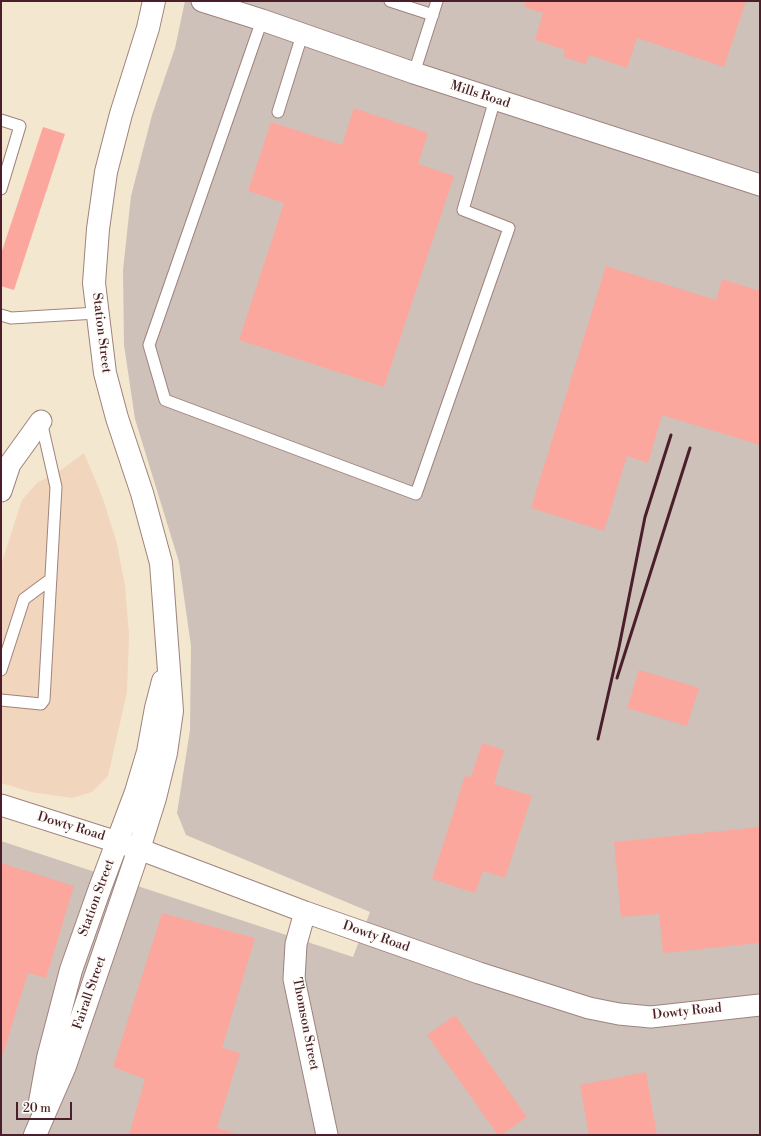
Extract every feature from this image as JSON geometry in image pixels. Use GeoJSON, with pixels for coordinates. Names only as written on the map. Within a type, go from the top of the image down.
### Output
{"type":"FeatureCollection","features":[{"type":"Feature","properties":{"kind":"street","name":"Station Street"},"geometry":{"type":"LineString","coordinates":[[139,849],[155,798],[166,752],[172,711],[164,596],[160,563],[142,493],[117,418],[105,373],[94,283],[98,229],[106,172],[121,114],[148,28],[154,1]]}},
{"type":"Feature","properties":{"kind":"street","name":"Mills Road"},"geometry":{"type":"LineString","coordinates":[[202,1],[262,20],[414,73],[760,185]]}},
{"type":"Feature","properties":{"kind":"street"},"geometry":{"type":"LineString","coordinates":[[1,491],[10,464],[41,421]]}},
{"type":"Feature","properties":{"kind":"street","name":"Station Street"},"geometry":{"type":"LineString","coordinates":[[34,1135],[48,1058],[71,970],[136,792],[148,752],[156,708],[168,664]]}},
{"type":"Feature","properties":{"kind":"street","name":"Dowty Road"},"geometry":{"type":"LineString","coordinates":[[1,805],[139,849],[305,912],[479,973],[589,1008],[619,1014],[651,1017],[760,1005]]}},
{"type":"Feature","properties":{"kind":"street","name":"Fairall Street"},"geometry":{"type":"LineString","coordinates":[[34,1135],[65,1066],[139,849]]}},
{"type":"Feature","properties":{"kind":"street","name":"Thomson Street"},"geometry":{"type":"LineString","coordinates":[[305,912],[296,944],[294,979],[327,1135]]}},
{"type":"Feature","properties":{"kind":"lane"},"geometry":{"type":"LineString","coordinates":[[390,1],[433,15]]}},
{"type":"Feature","properties":{"kind":"lane"},"geometry":{"type":"LineString","coordinates":[[414,73],[437,1]]}},
{"type":"Feature","properties":{"kind":"lane"},"geometry":{"type":"LineString","coordinates":[[262,20],[149,345],[165,400],[416,494],[509,228],[463,210],[494,99]]}},
{"type":"Feature","properties":{"kind":"lane"},"geometry":{"type":"LineString","coordinates":[[278,112],[302,34]]}},
{"type":"Feature","properties":{"kind":"lane"},"geometry":{"type":"LineString","coordinates":[[1,120],[20,126],[1,189]]}},
{"type":"Feature","properties":{"kind":"lane"},"geometry":{"type":"LineString","coordinates":[[1,315],[10,318],[97,313]]}},
{"type":"Feature","properties":{"kind":"lane"},"geometry":{"type":"LineString","coordinates":[[1,700],[41,704],[44,700],[56,487],[41,421]]}},
{"type":"Feature","properties":{"kind":"lane"},"geometry":{"type":"LineString","coordinates":[[1,670],[24,599],[51,579]]}},
{"type":"Feature","properties":{"kind":"shaded area"},"geometry":{"type":"Polygon","coordinates":[[[185,1],[760,1],[760,1135],[1,1135],[1,841],[353,957],[370,912],[186,835],[177,813],[190,730],[191,646],[179,562],[135,419],[124,345],[123,270],[131,196],[152,115],[175,48],[185,1]]]}},
{"type":"Feature","properties":{"kind":"shaded area"},"geometry":{"type":"Polygon","coordinates":[[[84,453],[102,496],[116,540],[125,585],[129,635],[127,692],[108,776],[92,792],[72,798],[31,792],[1,783],[1,565],[22,500],[37,483],[61,470],[84,453]]]}},
{"type":"Feature","properties":{"kind":"building"},"geometry":{"type":"Polygon","coordinates":[[[526,1],[746,1],[724,67],[637,38],[627,68],[589,55],[586,64],[563,57],[565,50],[535,40],[543,13],[524,7],[526,1]]]}},
{"type":"Feature","properties":{"kind":"building"},"geometry":{"type":"Polygon","coordinates":[[[354,108],[428,133],[418,164],[454,176],[384,387],[239,340],[284,203],[248,191],[271,122],[342,145],[354,108]]]}},
{"type":"Feature","properties":{"kind":"building"},"geometry":{"type":"Polygon","coordinates":[[[43,127],[65,134],[14,290],[1,286],[1,254],[43,127]]]}},
{"type":"Feature","properties":{"kind":"building"},"geometry":{"type":"Polygon","coordinates":[[[606,266],[716,300],[722,279],[760,291],[760,445],[662,415],[648,463],[627,456],[604,531],[531,508],[606,266]]]}},
{"type":"Feature","properties":{"kind":"building"},"geometry":{"type":"Polygon","coordinates":[[[639,670],[699,688],[687,726],[627,708],[639,670]]]}},
{"type":"Feature","properties":{"kind":"building"},"geometry":{"type":"Polygon","coordinates":[[[482,743],[504,750],[494,784],[532,796],[505,878],[483,871],[475,893],[432,879],[465,776],[471,777],[482,743]]]}},
{"type":"Feature","properties":{"kind":"building"},"geometry":{"type":"Polygon","coordinates":[[[760,827],[760,943],[663,953],[659,914],[621,917],[614,842],[760,827]]]}},
{"type":"Feature","properties":{"kind":"building"},"geometry":{"type":"Polygon","coordinates":[[[1,863],[74,886],[46,978],[28,973],[3,1054],[1,1053],[1,863]]]}},
{"type":"Feature","properties":{"kind":"building"},"geometry":{"type":"Polygon","coordinates":[[[162,913],[255,938],[222,1048],[240,1053],[217,1128],[242,1135],[129,1135],[145,1079],[113,1067],[162,913]]]}},
{"type":"Feature","properties":{"kind":"building"},"geometry":{"type":"Polygon","coordinates":[[[455,1015],[527,1117],[501,1135],[498,1135],[427,1035],[455,1015]]]}},
{"type":"Feature","properties":{"kind":"building"},"geometry":{"type":"Polygon","coordinates":[[[646,1072],[657,1135],[589,1135],[580,1085],[646,1072]]]}},
{"type":"Feature","properties":{"kind":"railway"},"geometry":{"type":"LineString","coordinates":[[598,739],[619,647],[645,517],[671,435]]}},
{"type":"Feature","properties":{"kind":"railway"},"geometry":{"type":"LineString","coordinates":[[617,678],[690,448]]}}]}
